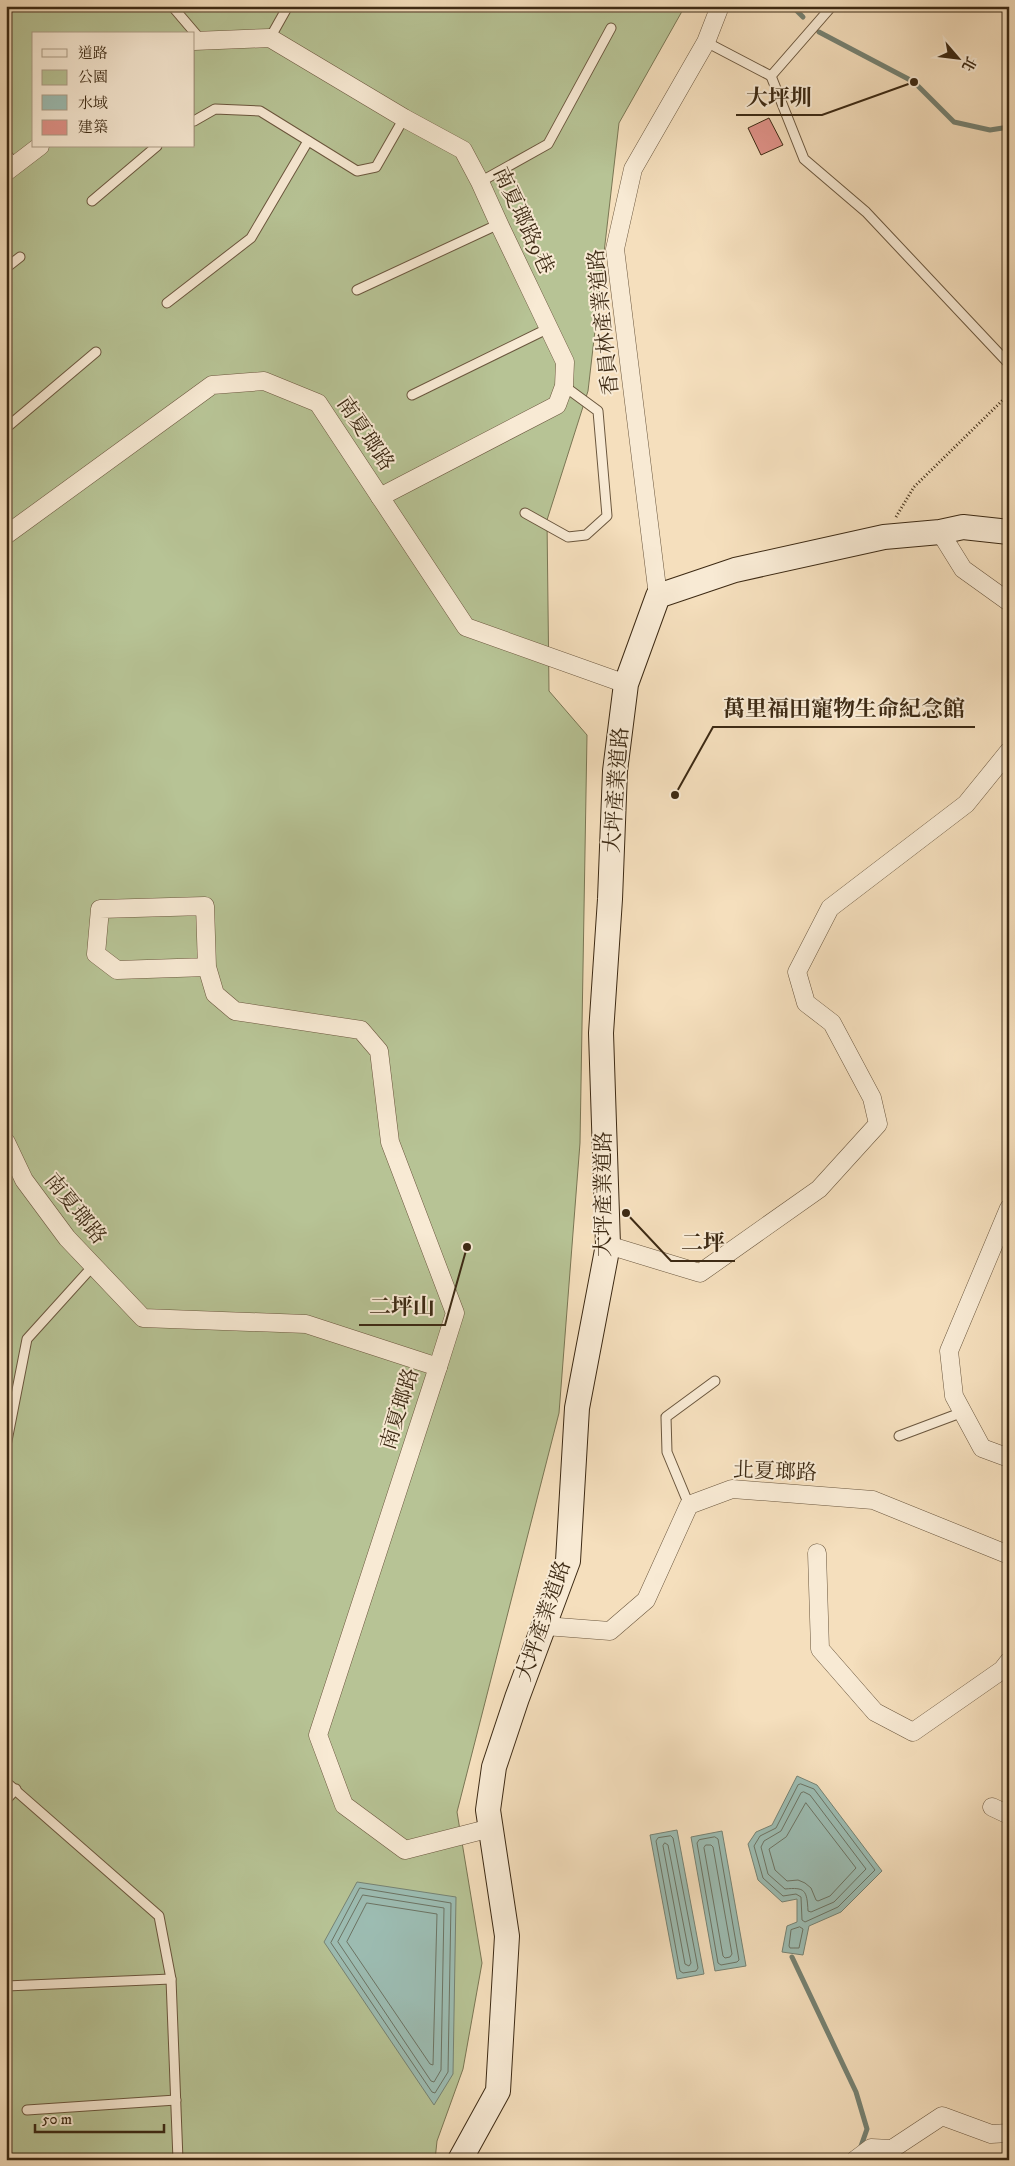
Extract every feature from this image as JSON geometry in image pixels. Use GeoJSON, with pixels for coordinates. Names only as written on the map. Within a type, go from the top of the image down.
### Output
{"type":"FeatureCollection","features":[{"type":"Feature","properties":{"kind":"street","name":"香員林產業道路"},"geometry":{"type":"LineString","coordinates":[[658,596],[616,249],[633,169],[706,42],[720,6]]}},
{"type":"Feature","properties":{"kind":"street"},"geometry":{"type":"LineString","coordinates":[[197,41],[270,38]]}},
{"type":"Feature","properties":{"kind":"street","name":"南夏瑯路9巷"},"geometry":{"type":"LineString","coordinates":[[270,38],[404,118],[463,150],[565,362],[564,386],[556,405],[380,497]]}},
{"type":"Feature","properties":{"kind":"street"},"geometry":{"type":"LineString","coordinates":[[9,163],[36,148]]}},
{"type":"Feature","properties":{"kind":"street","name":"南夏瑯路"},"geometry":{"type":"LineString","coordinates":[[6,535],[212,385],[264,381],[318,404],[466,627],[626,684]]}},
{"type":"Feature","properties":{"kind":"street"},"geometry":{"type":"LineString","coordinates":[[658,596],[735,570],[884,537],[940,532],[963,526],[1009,532]]}},
{"type":"Feature","properties":{"kind":"street"},"geometry":{"type":"LineString","coordinates":[[940,532],[963,569],[1009,602]]}},
{"type":"Feature","properties":{"kind":"street","name":"大坪產業道路"},"geometry":{"type":"LineString","coordinates":[[460,2160],[498,2091],[507,1936],[488,1810],[494,1767],[517,1698],[568,1561],[577,1408],[608,1245],[601,1033],[610,899],[615,771],[626,684],[658,596]]}},
{"type":"Feature","properties":{"kind":"street"},"geometry":{"type":"LineString","coordinates":[[608,1245],[700,1273],[819,1189],[878,1124],[872,1098],[832,1023],[806,1003],[797,972],[830,908],[966,804],[1009,751]]}},
{"type":"Feature","properties":{"kind":"street"},"geometry":{"type":"LineString","coordinates":[[207,968],[117,970],[96,954],[100,909],[205,906],[207,968],[215,994],[235,1011],[361,1030],[379,1051],[390,1142],[455,1313],[438,1367]]}},
{"type":"Feature","properties":{"kind":"street","name":"南夏瑯路"},"geometry":{"type":"LineString","coordinates":[[6,1142],[24,1180],[67,1238],[144,1318],[306,1324],[438,1367],[318,1735],[344,1805],[405,1850],[490,1828]]}},
{"type":"Feature","properties":{"kind":"street"},"geometry":{"type":"LineString","coordinates":[[1009,1208],[948,1351],[954,1396],[982,1448],[1009,1458]]}},
{"type":"Feature","properties":{"kind":"street","name":"北夏瑯路"},"geometry":{"type":"LineString","coordinates":[[689,1505],[732,1489],[872,1500],[1009,1555]]}},
{"type":"Feature","properties":{"kind":"street"},"geometry":{"type":"LineString","coordinates":[[545,1626],[610,1631],[646,1600],[689,1505]]}},
{"type":"Feature","properties":{"kind":"street"},"geometry":{"type":"LineString","coordinates":[[818,1553],[820,1649],[875,1712],[913,1732],[1002,1670],[1009,1661]]}},
{"type":"Feature","properties":{"kind":"street"},"geometry":{"type":"LineString","coordinates":[[992,1807],[1009,1815]]}},
{"type":"Feature","properties":{"kind":"street"},"geometry":{"type":"LineString","coordinates":[[855,2160],[871,2148],[892,2149],[942,2116],[991,2134],[1009,2133]]}},
{"type":"Feature","properties":{"kind":"lane"},"geometry":{"type":"LineString","coordinates":[[172,6],[191,32]]}},
{"type":"Feature","properties":{"kind":"lane"},"geometry":{"type":"LineString","coordinates":[[270,38],[288,6]]}},
{"type":"Feature","properties":{"kind":"lane"},"geometry":{"type":"LineString","coordinates":[[770,76],[832,6]]}},
{"type":"Feature","properties":{"kind":"lane"},"geometry":{"type":"LineString","coordinates":[[480,182],[548,144],[611,28]]}},
{"type":"Feature","properties":{"kind":"lane"},"geometry":{"type":"LineString","coordinates":[[706,42],[770,76],[804,159],[866,212],[1009,364]]}},
{"type":"Feature","properties":{"kind":"lane"},"geometry":{"type":"LineString","coordinates":[[195,120],[215,109],[260,111],[357,171],[376,167],[404,118]]}},
{"type":"Feature","properties":{"kind":"lane"},"geometry":{"type":"LineString","coordinates":[[167,303],[251,238],[308,141]]}},
{"type":"Feature","properties":{"kind":"lane"},"geometry":{"type":"LineString","coordinates":[[92,201],[155,148]]}},
{"type":"Feature","properties":{"kind":"lane"},"geometry":{"type":"LineString","coordinates":[[357,290],[498,224]]}},
{"type":"Feature","properties":{"kind":"lane"},"geometry":{"type":"LineString","coordinates":[[6,268],[20,257]]}},
{"type":"Feature","properties":{"kind":"lane"},"geometry":{"type":"LineString","coordinates":[[412,395],[549,328]]}},
{"type":"Feature","properties":{"kind":"lane"},"geometry":{"type":"LineString","coordinates":[[6,428],[96,352]]}},
{"type":"Feature","properties":{"kind":"lane"},"geometry":{"type":"LineString","coordinates":[[525,513],[568,537],[586,535],[607,516],[598,411],[564,386]]}},
{"type":"Feature","properties":{"kind":"lane"},"geometry":{"type":"LineString","coordinates":[[6,1446],[27,1338],[93,1266]]}},
{"type":"Feature","properties":{"kind":"lane"},"geometry":{"type":"LineString","coordinates":[[689,1505],[666,1452],[666,1417],[715,1382]]}},
{"type":"Feature","properties":{"kind":"lane"},"geometry":{"type":"LineString","coordinates":[[899,1436],[963,1412]]}},
{"type":"Feature","properties":{"kind":"lane"},"geometry":{"type":"LineString","coordinates":[[6,1782],[159,1916],[171,1979],[178,2160]]}},
{"type":"Feature","properties":{"kind":"lane"},"geometry":{"type":"LineString","coordinates":[[6,1800],[16,1789]]}},
{"type":"Feature","properties":{"kind":"lane"},"geometry":{"type":"LineString","coordinates":[[6,1986],[171,1979]]}},
{"type":"Feature","properties":{"kind":"lane"},"geometry":{"type":"LineString","coordinates":[[28,2110],[176,2100]]}},
{"type":"Feature","properties":{"kind":"path"},"geometry":{"type":"LineString","coordinates":[[884,537],[914,487],[1009,394]]}},
{"type":"Feature","properties":{"kind":"green space"},"geometry":{"type":"Polygon","coordinates":[[[6,6],[685,6],[619,123],[588,391],[547,520],[549,691],[587,735],[580,1143],[559,1413],[457,1812],[482,1963],[463,2069],[437,2141],[435,2160],[6,2160],[6,6]]]}},
{"type":"Feature","properties":{"kind":"water"},"geometry":{"type":"Polygon","coordinates":[[[797,1776],[817,1785],[882,1871],[841,1912],[809,1926],[803,1955],[782,1952],[787,1926],[797,1922],[797,1899],[782,1902],[758,1880],[748,1844],[756,1832],[772,1825],[797,1776]]]}},
{"type":"Feature","properties":{"kind":"water"},"geometry":{"type":"Polygon","coordinates":[[[677,1830],[704,1974],[677,1979],[650,1835],[677,1830]]]}},
{"type":"Feature","properties":{"kind":"water"},"geometry":{"type":"Polygon","coordinates":[[[722,1831],[746,1966],[715,1971],[691,1837],[722,1831]]]}},
{"type":"Feature","properties":{"kind":"water"},"geometry":{"type":"Polygon","coordinates":[[[357,1882],[456,1897],[453,2074],[434,2105],[324,1942],[357,1882]]]}},
{"type":"Feature","properties":{"kind":"building"},"geometry":{"type":"Polygon","coordinates":[[[769,118],[783,145],[761,155],[748,128],[769,118]]]}},
{"type":"Feature","properties":{"kind":"waterway"},"geometry":{"type":"LineString","coordinates":[[792,6],[803,17]]}},
{"type":"Feature","properties":{"kind":"waterway"},"geometry":{"type":"LineString","coordinates":[[819,32],[914,82],[954,122],[990,130],[1009,127]]}},
{"type":"Feature","properties":{"kind":"waterway"},"geometry":{"type":"LineString","coordinates":[[792,1957],[856,2092],[867,2129],[860,2149]]}},
{"type":"Feature","properties":{"kind":"place","name":"大坪圳"},"geometry":{"type":"Point","coordinates":[914,82]}},
{"type":"Feature","properties":{"kind":"place","name":"萬里福田寵物生命紀念館"},"geometry":{"type":"Point","coordinates":[675,795]}},
{"type":"Feature","properties":{"kind":"place","name":"二坪"},"geometry":{"type":"Point","coordinates":[626,1213]}},
{"type":"Feature","properties":{"kind":"place","name":"二坪山"},"geometry":{"type":"Point","coordinates":[467,1247]}}]}
